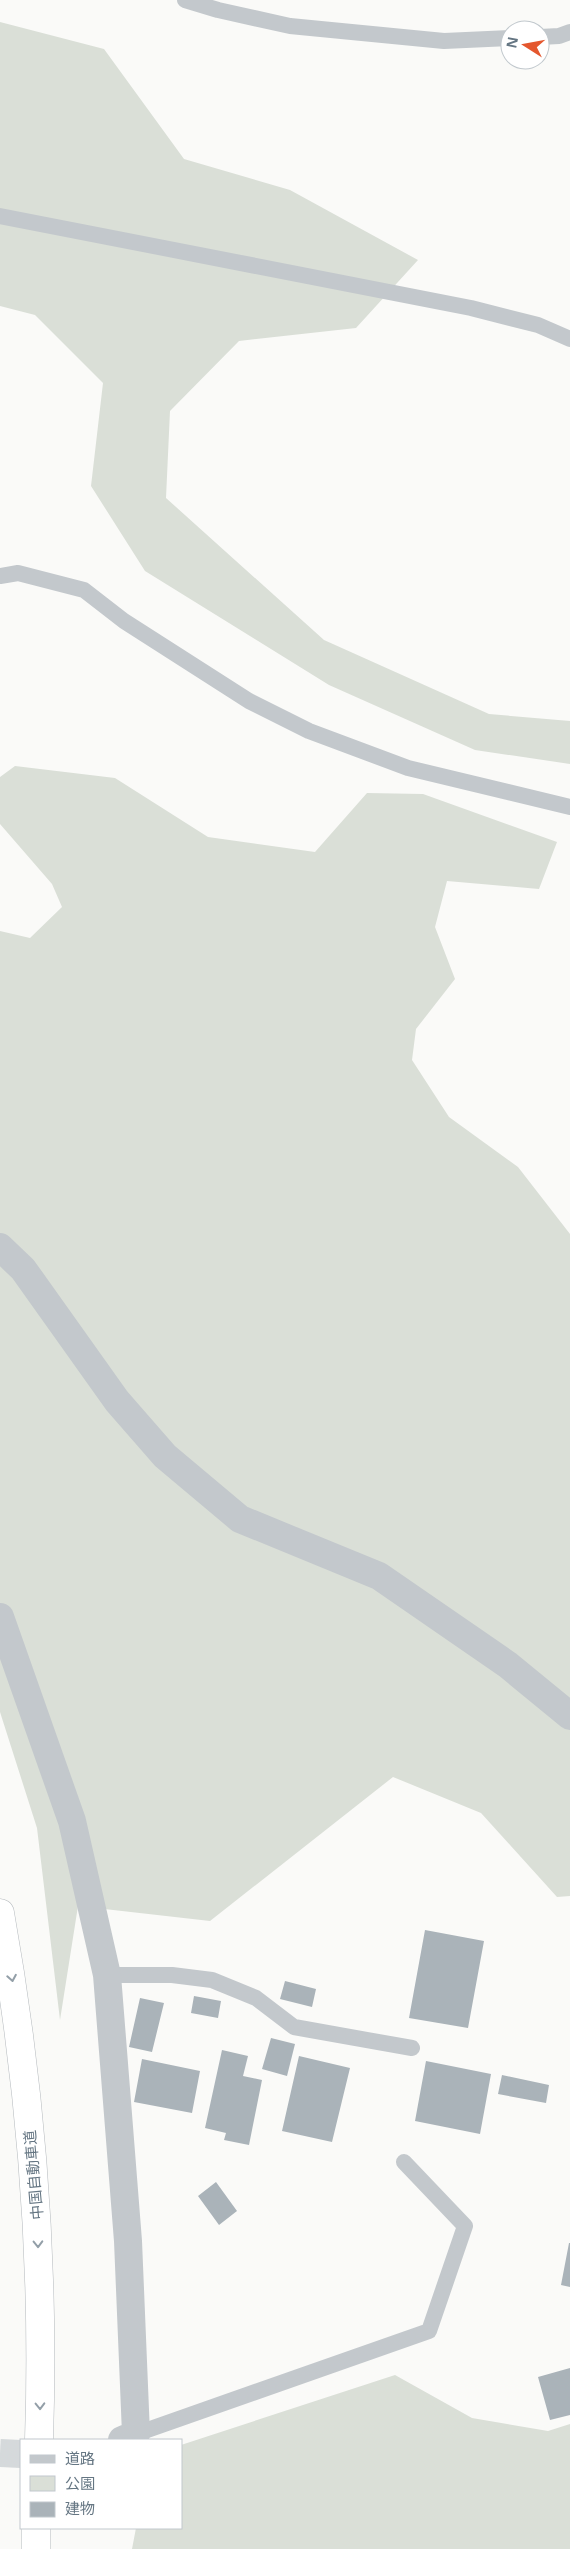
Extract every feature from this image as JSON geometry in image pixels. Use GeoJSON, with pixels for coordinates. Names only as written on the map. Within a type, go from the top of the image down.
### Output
{"type":"FeatureCollection","features":[{"type":"Feature","properties":{"kind":"highway","name":"中国自動車道"},"geometry":{"type":"LineString","coordinates":[[0,1913],[17,2006],[38,2231],[39,2439]]}},
{"type":"Feature","properties":{"kind":"highway"},"geometry":{"type":"LineString","coordinates":[[36,2529],[36,2549]]}},
{"type":"Feature","properties":{"kind":"street"},"geometry":{"type":"LineString","coordinates":[[0,1248],[22,1269],[117,1401],[164,1456],[240,1519],[379,1576],[508,1666],[570,1716]]}},
{"type":"Feature","properties":{"kind":"street"},"geometry":{"type":"LineString","coordinates":[[0,1617],[72,1821],[107,1975],[128,2241],[129,2437]]}},
{"type":"Feature","properties":{"kind":"lane"},"geometry":{"type":"LineString","coordinates":[[186,0],[218,10],[290,26],[444,41],[500,38]]}},
{"type":"Feature","properties":{"kind":"lane"},"geometry":{"type":"LineString","coordinates":[[550,36],[559,36],[570,32]]}},
{"type":"Feature","properties":{"kind":"lane"},"geometry":{"type":"LineString","coordinates":[[0,216],[471,308],[538,325],[570,339]]}},
{"type":"Feature","properties":{"kind":"lane"},"geometry":{"type":"LineString","coordinates":[[0,576],[18,573],[84,590],[124,621],[249,701],[309,731],[408,768],[492,790],[570,807]]}},
{"type":"Feature","properties":{"kind":"lane"},"geometry":{"type":"LineString","coordinates":[[107,1975],[172,1975],[212,1980],[256,1998],[294,2027],[412,2048]]}},
{"type":"Feature","properties":{"kind":"lane"},"geometry":{"type":"LineString","coordinates":[[129,2437],[429,2331],[466,2226],[404,2162]]}},
{"type":"Feature","properties":{"kind":"green space"},"geometry":{"type":"Polygon","coordinates":[[[0,22],[104,49],[184,159],[290,190],[418,260],[356,328],[239,341],[170,411],[166,498],[324,640],[489,714],[570,721],[570,764],[475,750],[329,685],[145,571],[91,486],[103,383],[35,315],[0,306],[0,22]]]}},
{"type":"Feature","properties":{"kind":"green space"},"geometry":{"type":"Polygon","coordinates":[[[15,766],[115,778],[208,837],[315,852],[367,793],[423,794],[557,842],[539,889],[447,881],[435,927],[455,979],[416,1029],[412,1060],[449,1117],[518,1167],[570,1234],[570,1896],[557,1897],[481,1813],[393,1777],[210,1921],[78,1906],[60,2020],[37,1828],[0,1712],[0,931],[30,938],[62,907],[52,884],[0,824],[0,777],[15,766]]]}},
{"type":"Feature","properties":{"kind":"green space"},"geometry":{"type":"Polygon","coordinates":[[[395,2375],[472,2418],[548,2431],[570,2424],[570,2549],[132,2549],[136,2529],[182,2529],[182,2445],[395,2375]]]}},
{"type":"Feature","properties":{"kind":"building"},"geometry":{"type":"Polygon","coordinates":[[[425,1930],[484,1941],[468,2028],[409,2018],[425,1930]]]}},
{"type":"Feature","properties":{"kind":"building"},"geometry":{"type":"Polygon","coordinates":[[[285,1981],[316,1989],[312,2007],[280,1999],[285,1981]]]}},
{"type":"Feature","properties":{"kind":"building"},"geometry":{"type":"Polygon","coordinates":[[[194,1996],[221,2001],[218,2018],[191,2013],[194,1996]]]}},
{"type":"Feature","properties":{"kind":"building"},"geometry":{"type":"Polygon","coordinates":[[[140,1998],[164,2003],[152,2052],[129,2047],[140,1998]]]}},
{"type":"Feature","properties":{"kind":"building"},"geometry":{"type":"Polygon","coordinates":[[[271,2038],[295,2044],[287,2076],[262,2069],[271,2038]]]}},
{"type":"Feature","properties":{"kind":"building"},"geometry":{"type":"Polygon","coordinates":[[[222,2050],[248,2056],[243,2076],[262,2080],[249,2145],[224,2140],[226,2133],[205,2128],[222,2050]]]}},
{"type":"Feature","properties":{"kind":"building"},"geometry":{"type":"Polygon","coordinates":[[[299,2056],[350,2068],[332,2142],[282,2131],[299,2056]]]}},
{"type":"Feature","properties":{"kind":"building"},"geometry":{"type":"Polygon","coordinates":[[[142,2059],[200,2071],[192,2113],[134,2102],[142,2059]]]}},
{"type":"Feature","properties":{"kind":"building"},"geometry":{"type":"Polygon","coordinates":[[[426,2061],[491,2074],[480,2134],[415,2121],[426,2061]]]}},
{"type":"Feature","properties":{"kind":"building"},"geometry":{"type":"Polygon","coordinates":[[[502,2075],[549,2085],[546,2103],[498,2094],[502,2075]]]}},
{"type":"Feature","properties":{"kind":"building"},"geometry":{"type":"Polygon","coordinates":[[[216,2182],[237,2211],[219,2225],[198,2196],[216,2182]]]}},
{"type":"Feature","properties":{"kind":"building"},"geometry":{"type":"Polygon","coordinates":[[[570,2243],[570,2287],[561,2285],[570,2243]]]}},
{"type":"Feature","properties":{"kind":"building"},"geometry":{"type":"Polygon","coordinates":[[[570,2368],[570,2415],[550,2420],[538,2377],[570,2368]]]}},
{"type":"Feature","properties":{"kind":"tunnel"},"geometry":{"type":"LineString","coordinates":[[0,2453],[20,2454]]}}]}
